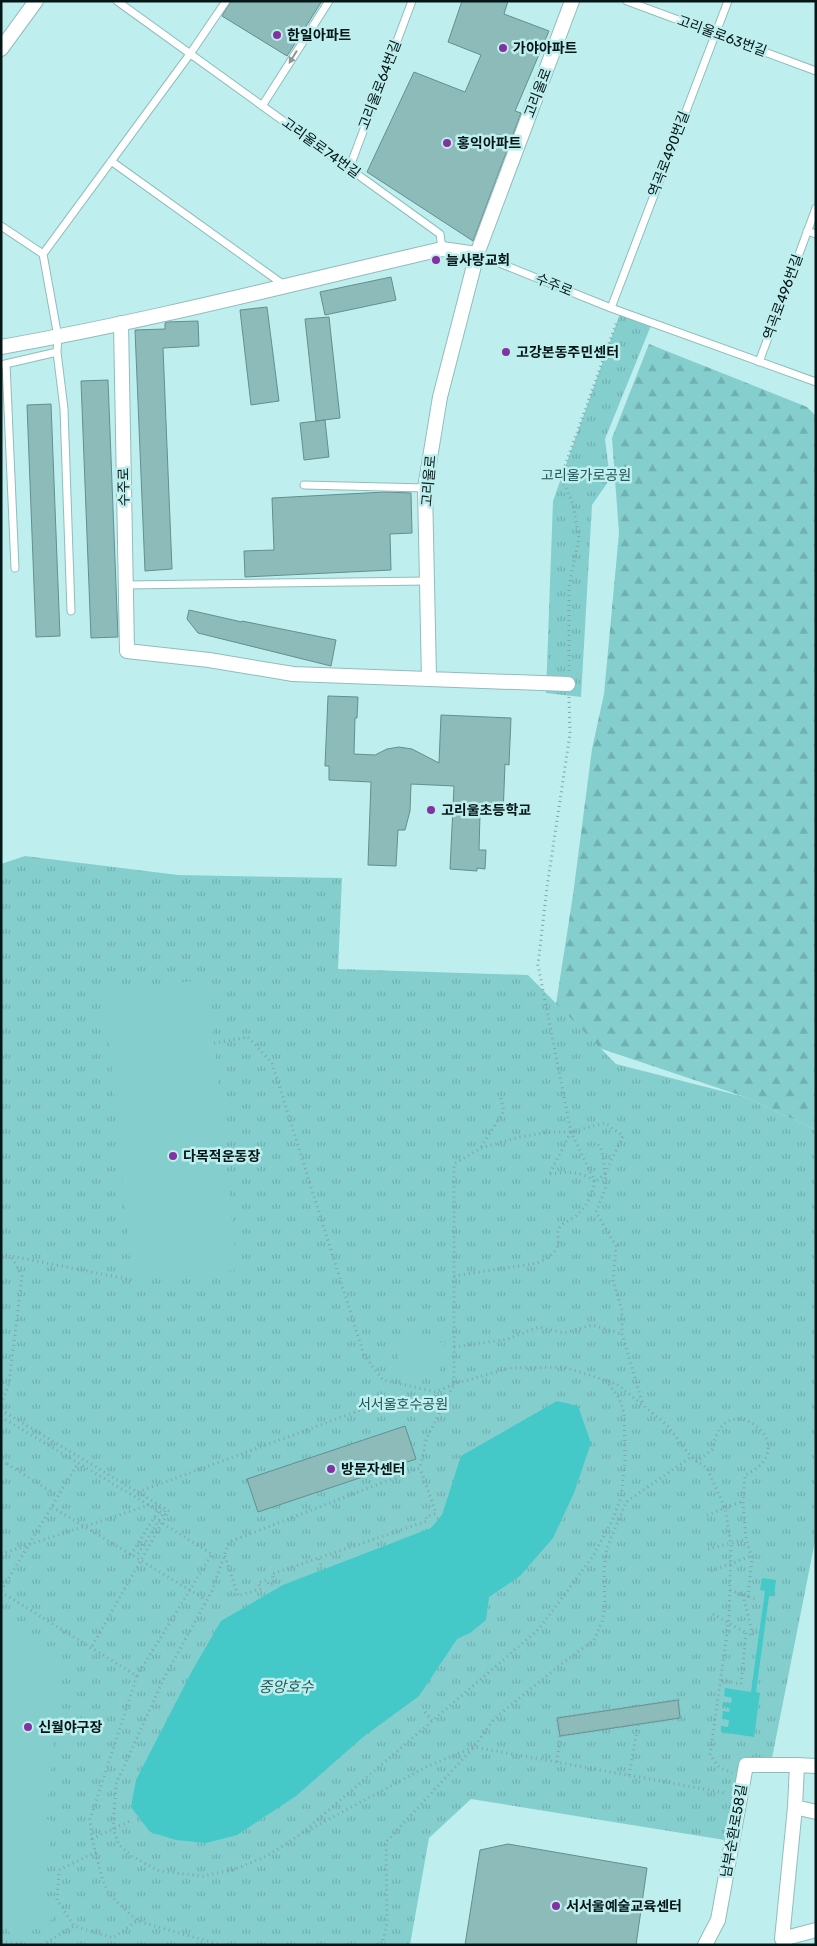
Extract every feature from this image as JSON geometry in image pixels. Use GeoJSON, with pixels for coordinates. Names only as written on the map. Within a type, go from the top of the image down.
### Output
{"type":"FeatureCollection","features":[{"type":"Feature","properties":{"kind":"street"},"geometry":{"type":"LineString","coordinates":[[1,49],[36,1]]}},
{"type":"Feature","properties":{"kind":"street","name":"고리울로"},"geometry":{"type":"LineString","coordinates":[[430,679],[425,488],[440,397],[477,254],[572,1]]}},
{"type":"Feature","properties":{"kind":"street","name":"수주로"},"geometry":{"type":"LineString","coordinates":[[1,347],[122,323],[442,249],[477,254]]}},
{"type":"Feature","properties":{"kind":"street","name":"수주로"},"geometry":{"type":"LineString","coordinates":[[122,323],[127,651],[209,660],[293,674],[430,679]]}},
{"type":"Feature","properties":{"kind":"street"},"geometry":{"type":"LineString","coordinates":[[430,679],[568,684]]}},
{"type":"Feature","properties":{"kind":"street"},"geometry":{"type":"LineString","coordinates":[[797,1764],[795,1807],[782,1939],[816,1930]]}},
{"type":"Feature","properties":{"kind":"street","name":"남부순환로58길"},"geometry":{"type":"LineString","coordinates":[[705,1945],[718,1920],[746,1765],[797,1764],[816,1766]]}},
{"type":"Feature","properties":{"kind":"street"},"geometry":{"type":"LineString","coordinates":[[795,1807],[816,1812]]}},
{"type":"Feature","properties":{"kind":"lane","name":"고리울로74번길"},"geometry":{"type":"LineString","coordinates":[[117,1],[440,234],[442,249]]}},
{"type":"Feature","properties":{"kind":"lane"},"geometry":{"type":"LineString","coordinates":[[43,254],[190,54],[226,1]]}},
{"type":"Feature","properties":{"kind":"lane"},"geometry":{"type":"LineString","coordinates":[[262,106],[329,1]]}},
{"type":"Feature","properties":{"kind":"lane","name":"고리울로64번길"},"geometry":{"type":"LineString","coordinates":[[349,169],[412,1]]}},
{"type":"Feature","properties":{"kind":"lane","name":"고리울로63번길"},"geometry":{"type":"LineString","coordinates":[[627,1],[816,71]]}},
{"type":"Feature","properties":{"kind":"lane","name":"역곡로490번길"},"geometry":{"type":"LineString","coordinates":[[611,308],[728,1]]}},
{"type":"Feature","properties":{"kind":"lane"},"geometry":{"type":"LineString","coordinates":[[111,161],[284,285]]}},
{"type":"Feature","properties":{"kind":"lane","name":"역곡로496번길"},"geometry":{"type":"LineString","coordinates":[[760,362],[816,208]]}},
{"type":"Feature","properties":{"kind":"lane"},"geometry":{"type":"LineString","coordinates":[[1,226],[43,254],[58,337],[57,352],[64,409],[71,611]]}},
{"type":"Feature","properties":{"kind":"lane"},"geometry":{"type":"LineString","coordinates":[[807,231],[816,234]]}},
{"type":"Feature","properties":{"kind":"lane","name":"수주로"},"geometry":{"type":"LineString","coordinates":[[477,254],[611,308],[816,382]]}},
{"type":"Feature","properties":{"kind":"lane"},"geometry":{"type":"LineString","coordinates":[[15,568],[4,364],[57,352]]}},
{"type":"Feature","properties":{"kind":"lane"},"geometry":{"type":"LineString","coordinates":[[304,485],[425,488]]}},
{"type":"Feature","properties":{"kind":"lane"},"geometry":{"type":"LineString","coordinates":[[126,585],[428,581]]}},
{"type":"Feature","properties":{"kind":"path"},"geometry":{"type":"LineString","coordinates":[[454,1276],[537,1263],[547,1259],[554,1254],[556,1249],[559,1228],[580,1212],[590,1198],[594,1182],[571,1132],[538,965],[547,887],[570,734],[568,684],[569,586],[578,538],[573,504],[561,477],[621,311]]}},
{"type":"Feature","properties":{"kind":"path"},"geometry":{"type":"LineString","coordinates":[[214,1043],[248,1037],[272,1062],[364,1355],[383,1380],[436,1392],[454,1384],[510,1368],[564,1366],[617,1384],[667,1425],[691,1457],[707,1468],[725,1508],[731,1543],[728,1623],[710,1755],[719,1767],[726,1771],[735,1772]]}},
{"type":"Feature","properties":{"kind":"path"},"geometry":{"type":"LineString","coordinates":[[481,1148],[504,1111],[500,1094]]}},
{"type":"Feature","properties":{"kind":"path"},"geometry":{"type":"LineString","coordinates":[[225,1555],[238,1596],[260,1589],[258,1582],[267,1580],[269,1585],[275,1583],[272,1574],[427,1521],[426,1517],[436,1513],[420,1468],[426,1440],[454,1384],[454,1164],[481,1148],[520,1137],[551,1132],[571,1132],[605,1123],[623,1136],[606,1174],[594,1182]]}},
{"type":"Feature","properties":{"kind":"path"},"geometry":{"type":"LineString","coordinates":[[571,1132],[550,1174],[566,1172],[586,1174],[594,1182]]}},
{"type":"Feature","properties":{"kind":"path"},"geometry":{"type":"LineString","coordinates":[[597,1143],[602,1150],[606,1187],[596,1212],[616,1246],[613,1282],[622,1310],[622,1334],[643,1405]]}},
{"type":"Feature","properties":{"kind":"path"},"geometry":{"type":"LineString","coordinates":[[1,1254],[132,1280]]}},
{"type":"Feature","properties":{"kind":"path"},"geometry":{"type":"LineString","coordinates":[[1,1404],[9,1384],[22,1276],[11,1256]]}},
{"type":"Feature","properties":{"kind":"path"},"geometry":{"type":"LineString","coordinates":[[454,1347],[508,1339],[539,1327],[564,1333],[592,1325],[622,1334]]}},
{"type":"Feature","properties":{"kind":"path"},"geometry":{"type":"LineString","coordinates":[[301,1834],[539,1629],[592,1556],[612,1521],[621,1498],[625,1460],[624,1414],[619,1398],[606,1380]]}},
{"type":"Feature","properties":{"kind":"path"},"geometry":{"type":"LineString","coordinates":[[138,1492],[388,1400],[433,1404],[436,1392]]}},
{"type":"Feature","properties":{"kind":"path"},"geometry":{"type":"LineString","coordinates":[[1,1410],[170,1511],[165,1515],[138,1554]]}},
{"type":"Feature","properties":{"kind":"path"},"geometry":{"type":"LineString","coordinates":[[1,1417],[165,1515]]}},
{"type":"Feature","properties":{"kind":"path"},"geometry":{"type":"LineString","coordinates":[[696,1462],[712,1449],[714,1436],[720,1426],[730,1420],[753,1422],[762,1430],[768,1441],[768,1451],[754,1471],[745,1475],[743,1501],[746,1539],[751,1556],[748,1596]]}},
{"type":"Feature","properties":{"kind":"path"},"geometry":{"type":"LineString","coordinates":[[382,1945],[387,1923],[386,1842],[474,1747],[494,1719],[594,1640],[602,1622],[605,1607],[604,1569],[606,1548],[626,1502],[691,1457]]}},
{"type":"Feature","properties":{"kind":"path"},"geometry":{"type":"LineString","coordinates":[[1,1461],[58,1496],[30,1544]]}},
{"type":"Feature","properties":{"kind":"path"},"geometry":{"type":"LineString","coordinates":[[78,1463],[1,1592],[137,1676]]}},
{"type":"Feature","properties":{"kind":"path"},"geometry":{"type":"LineString","coordinates":[[420,1468],[229,1542],[212,1591],[164,1678],[116,1784],[113,1829],[120,1845],[132,1856],[159,1871],[203,1876],[233,1870],[267,1856],[301,1834],[428,1766],[474,1747],[629,1774],[727,1794]]}},
{"type":"Feature","properties":{"kind":"path"},"geometry":{"type":"LineString","coordinates":[[706,1515],[743,1501]]}},
{"type":"Feature","properties":{"kind":"path"},"geometry":{"type":"LineString","coordinates":[[1,1554],[157,1504]]}},
{"type":"Feature","properties":{"kind":"path"},"geometry":{"type":"LineString","coordinates":[[131,1555],[162,1506]]}},
{"type":"Feature","properties":{"kind":"path"},"geometry":{"type":"LineString","coordinates":[[52,1507],[203,1598]]}},
{"type":"Feature","properties":{"kind":"path"},"geometry":{"type":"LineString","coordinates":[[154,1518],[212,1554],[137,1676],[90,1819],[92,1839],[103,1881],[109,1894],[137,1921],[222,1945]]}},
{"type":"Feature","properties":{"kind":"path"},"geometry":{"type":"LineString","coordinates":[[91,1648],[141,1561],[160,1522]]}},
{"type":"Feature","properties":{"kind":"path"},"geometry":{"type":"LineString","coordinates":[[708,1549],[746,1539]]}},
{"type":"Feature","properties":{"kind":"path"},"geometry":{"type":"LineString","coordinates":[[711,1571],[751,1556]]}},
{"type":"Feature","properties":{"kind":"path"},"geometry":{"type":"LineString","coordinates":[[319,1559],[322,1568]]}},
{"type":"Feature","properties":{"kind":"path"},"geometry":{"type":"LineString","coordinates":[[730,1590],[756,1599]]}},
{"type":"Feature","properties":{"kind":"path"},"geometry":{"type":"LineString","coordinates":[[713,1614],[754,1636],[743,1595],[748,1596]]}},
{"type":"Feature","properties":{"kind":"path"},"geometry":{"type":"LineString","coordinates":[[720,1680],[741,1684],[746,1633]]}},
{"type":"Feature","properties":{"kind":"path"},"geometry":{"type":"LineString","coordinates":[[557,1762],[560,1736],[557,1718],[678,1700],[680,1718],[560,1736]]}},
{"type":"Feature","properties":{"kind":"path"},"geometry":{"type":"LineString","coordinates":[[425,1712],[432,1721]]}},
{"type":"Feature","properties":{"kind":"path"},"geometry":{"type":"LineString","coordinates":[[629,1774],[638,1725]]}},
{"type":"Feature","properties":{"kind":"path"},"geometry":{"type":"LineString","coordinates":[[92,1839],[132,1820]]}},
{"type":"Feature","properties":{"kind":"path"},"geometry":{"type":"LineString","coordinates":[[96,1852],[59,1870],[57,1900],[74,1926],[113,1938],[137,1921]]}},
{"type":"Feature","properties":{"kind":"path"},"geometry":{"type":"LineString","coordinates":[[42,1945],[74,1926]]}},
{"type":"Feature","properties":{"kind":"path"},"geometry":{"type":"LineString","coordinates":[[1,1941],[23,1945]]}},
{"type":"Feature","properties":{"kind":"green space","name":"고리울가로공원"},"geometry":{"type":"Polygon","coordinates":[[[621,311],[652,323],[605,439],[610,479],[592,505],[581,697],[546,693],[553,501],[621,311]]]}},
{"type":"Feature","properties":{"kind":"green space"},"geometry":{"type":"Polygon","coordinates":[[[649,344],[807,407],[816,416],[816,1130],[745,1097],[599,1048],[556,1004],[573,895],[592,749],[604,694],[619,533],[612,438],[649,344]]]}},
{"type":"Feature","properties":{"kind":"green space","name":"서서울호수공원"},"geometry":{"type":"Polygon","coordinates":[[[25,856],[178,875],[342,878],[338,969],[528,975],[616,1064],[745,1097],[816,1130],[816,1536],[772,1758],[750,1757],[743,1769],[731,1841],[471,1799],[429,1838],[410,1945],[1,1945],[1,864],[25,856]]]}},
{"type":"Feature","properties":{"kind":"green space","name":"다목적운동장"},"geometry":{"type":"Polygon","coordinates":[[[208,980],[237,1270],[132,1280],[104,989],[208,980]]]}},
{"type":"Feature","properties":{"kind":"green space"},"geometry":{"type":"Polygon","coordinates":[[[403,1335],[445,1343],[438,1380],[396,1371],[403,1335]]]}},
{"type":"Feature","properties":{"kind":"green space","name":"신월야구장"},"geometry":{"type":"Polygon","coordinates":[[[1,1617],[63,1657],[46,1819],[53,1821],[48,1857],[43,1858],[41,1900],[54,1918],[15,1941],[6,1926],[1,1924],[1,1617]]]}},
{"type":"Feature","properties":{"kind":"water","name":"중앙호수"},"geometry":{"type":"Polygon","coordinates":[[[557,1401],[578,1406],[591,1443],[574,1493],[553,1538],[520,1576],[489,1597],[486,1620],[470,1633],[457,1639],[419,1696],[363,1737],[296,1796],[237,1835],[206,1843],[176,1840],[150,1832],[131,1807],[136,1780],[192,1671],[221,1621],[283,1585],[431,1528],[442,1515],[461,1456],[557,1401]]]}},
{"type":"Feature","properties":{"kind":"water"},"geometry":{"type":"Polygon","coordinates":[[[762,1578],[776,1580],[774,1596],[769,1596],[756,1692],[760,1693],[754,1737],[721,1732],[721,1726],[728,1727],[729,1720],[722,1719],[723,1711],[729,1712],[730,1708],[723,1706],[723,1702],[731,1703],[732,1698],[724,1696],[725,1688],[751,1692],[765,1591],[760,1590],[762,1578]]]}},
{"type":"Feature","properties":{"kind":"building","name":"한일아파트"},"geometry":{"type":"Polygon","coordinates":[[[231,1],[322,1],[287,56],[222,16],[231,1]]]}},
{"type":"Feature","properties":{"kind":"building","name":"홍익아파트"},"geometry":{"type":"Polygon","coordinates":[[[462,1],[508,1],[504,14],[549,31],[515,111],[521,113],[473,241],[367,172],[414,72],[465,92],[481,55],[448,42],[462,1]]]}},
{"type":"Feature","properties":{"kind":"building"},"geometry":{"type":"Polygon","coordinates":[[[391,277],[396,300],[325,315],[320,292],[391,277]]]}},
{"type":"Feature","properties":{"kind":"building"},"geometry":{"type":"Polygon","coordinates":[[[267,307],[279,401],[251,405],[240,310],[267,307]]]}},
{"type":"Feature","properties":{"kind":"building"},"geometry":{"type":"Polygon","coordinates":[[[329,317],[340,418],[316,421],[305,319],[329,317]]]}},
{"type":"Feature","properties":{"kind":"building"},"geometry":{"type":"Polygon","coordinates":[[[198,321],[199,346],[163,348],[172,569],[145,571],[135,330],[165,329],[165,323],[167,322],[198,321]]]}},
{"type":"Feature","properties":{"kind":"building"},"geometry":{"type":"Polygon","coordinates":[[[108,380],[118,637],[91,638],[81,381],[108,380]]]}},
{"type":"Feature","properties":{"kind":"building"},"geometry":{"type":"Polygon","coordinates":[[[51,404],[60,636],[36,637],[27,405],[51,404]]]}},
{"type":"Feature","properties":{"kind":"building"},"geometry":{"type":"Polygon","coordinates":[[[325,420],[329,457],[304,460],[300,423],[325,420]]]}},
{"type":"Feature","properties":{"kind":"building"},"geometry":{"type":"Polygon","coordinates":[[[385,492],[411,493],[412,533],[390,534],[391,570],[245,577],[244,551],[274,550],[272,498],[385,492]]]}},
{"type":"Feature","properties":{"kind":"building"},"geometry":{"type":"Polygon","coordinates":[[[189,610],[336,640],[331,666],[198,633],[187,619],[189,610]]]}},
{"type":"Feature","properties":{"kind":"building"},"geometry":{"type":"Polygon","coordinates":[[[328,696],[358,697],[357,718],[355,718],[354,754],[375,755],[387,749],[399,747],[412,749],[439,763],[441,715],[511,718],[509,765],[505,764],[503,815],[480,814],[479,850],[486,850],[485,869],[477,868],[477,871],[450,869],[454,786],[411,784],[410,811],[405,830],[398,830],[396,866],[368,865],[371,782],[329,780],[329,766],[325,766],[328,696]]]}},
{"type":"Feature","properties":{"kind":"building","name":"방문자센터"},"geometry":{"type":"Polygon","coordinates":[[[405,1426],[416,1459],[258,1512],[247,1479],[405,1426]]]}},
{"type":"Feature","properties":{"kind":"building"},"geometry":{"type":"Polygon","coordinates":[[[678,1700],[680,1718],[560,1736],[557,1718],[678,1700]]]}},
{"type":"Feature","properties":{"kind":"building","name":"서서울예술교육센터"},"geometry":{"type":"Polygon","coordinates":[[[508,1844],[647,1868],[636,1945],[465,1945],[480,1850],[508,1844]]]}},
{"type":"Feature","properties":{"kind":"place","name":"한일아파트"},"geometry":{"type":"Point","coordinates":[277,35]}},
{"type":"Feature","properties":{"kind":"place","name":"가야아파트"},"geometry":{"type":"Point","coordinates":[503,48]}},
{"type":"Feature","properties":{"kind":"place","name":"홍익아파트"},"geometry":{"type":"Point","coordinates":[447,143]}},
{"type":"Feature","properties":{"kind":"place","name":"늘사랑교회"},"geometry":{"type":"Point","coordinates":[436,260]}},
{"type":"Feature","properties":{"kind":"place","name":"고강본동주민센터"},"geometry":{"type":"Point","coordinates":[506,352]}},
{"type":"Feature","properties":{"kind":"place","name":"고리울초등학교"},"geometry":{"type":"Point","coordinates":[431,810]}},
{"type":"Feature","properties":{"kind":"place","name":"다목적운동장"},"geometry":{"type":"Point","coordinates":[173,1156]}},
{"type":"Feature","properties":{"kind":"place","name":"방문자센터"},"geometry":{"type":"Point","coordinates":[331,1469]}},
{"type":"Feature","properties":{"kind":"place","name":"신월야구장"},"geometry":{"type":"Point","coordinates":[28,1727]}},
{"type":"Feature","properties":{"kind":"place","name":"서서울예술교육센터"},"geometry":{"type":"Point","coordinates":[556,1906]}}]}
